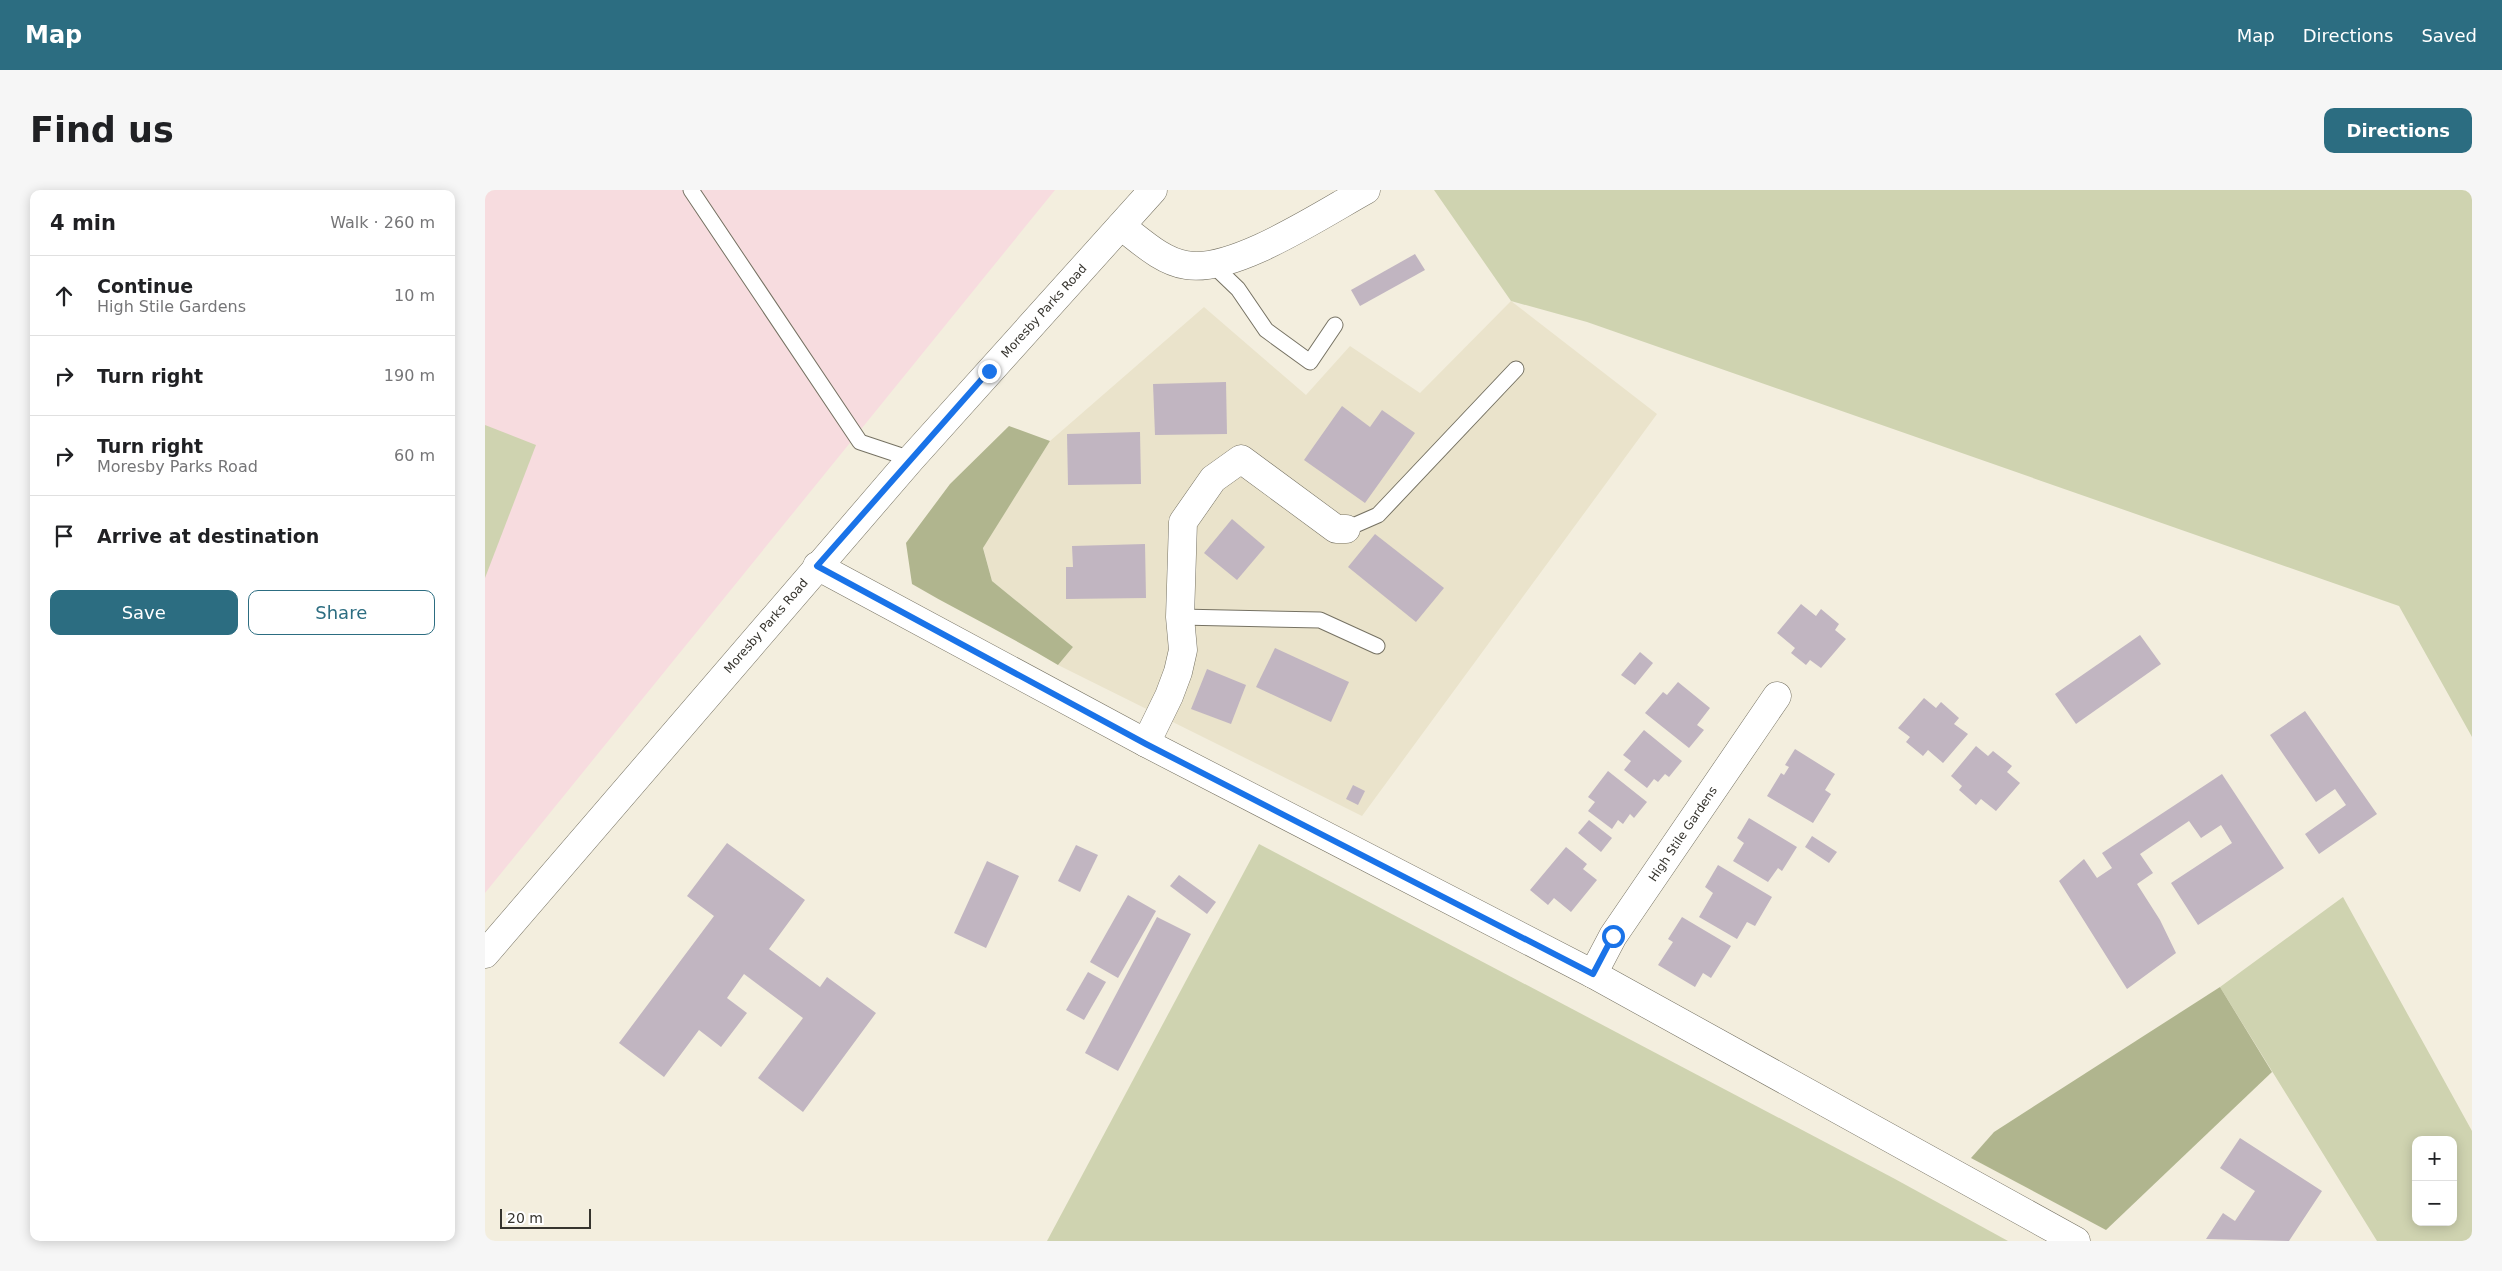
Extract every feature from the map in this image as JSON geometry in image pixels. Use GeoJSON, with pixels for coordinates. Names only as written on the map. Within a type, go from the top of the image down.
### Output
{"type":"FeatureCollection","features":[{"type":"Feature","properties":{"kind":"street","name":"Moresby Parks Road"},"geometry":{"type":"LineString","coordinates":[[485,954],[911,458],[1153,190]]}},
{"type":"Feature","properties":{"kind":"street"},"geometry":{"type":"LineString","coordinates":[[1121,226],[1160,255],[1186,266],[1212,264],[1253,252],[1366,190]]}},
{"type":"Feature","properties":{"kind":"street"},"geometry":{"type":"LineString","coordinates":[[1146,744],[1178,672],[1183,650],[1181,617],[1183,522],[1213,479],[1241,458],[1336,529],[1346,529]]}},
{"type":"Feature","properties":{"kind":"street"},"geometry":{"type":"LineString","coordinates":[[817,566],[1146,744],[1593,974],[2076,1241]]}},
{"type":"Feature","properties":{"kind":"street","name":"High Stile Gardens"},"geometry":{"type":"LineString","coordinates":[[1593,974],[1613,936],[1777,696]]}},
{"type":"Feature","properties":{"kind":"lane"},"geometry":{"type":"LineString","coordinates":[[691,190],[860,442],[911,458]]}},
{"type":"Feature","properties":{"kind":"lane"},"geometry":{"type":"LineString","coordinates":[[1212,264],[1238,290],[1266,330],[1310,362],[1335,325]]}},
{"type":"Feature","properties":{"kind":"lane"},"geometry":{"type":"LineString","coordinates":[[1346,529],[1378,515],[1516,369]]}},
{"type":"Feature","properties":{"kind":"lane"},"geometry":{"type":"LineString","coordinates":[[1181,617],[1320,620],[1377,646]]}},
{"type":"Feature","properties":{"kind":"shaded area"},"geometry":{"type":"Polygon","coordinates":[[[485,190],[1055,190],[485,893],[485,190]]]}},
{"type":"Feature","properties":{"kind":"shaded area"},"geometry":{"type":"Polygon","coordinates":[[[1511,301],[1657,414],[1362,816],[1058,665],[1073,647],[992,581],[983,547],[1050,441],[1204,307],[1306,395],[1350,346],[1420,393],[1511,301]]]}},
{"type":"Feature","properties":{"kind":"green space"},"geometry":{"type":"Polygon","coordinates":[[[1434,190],[2472,190],[2472,737],[2399,606],[1587,322],[1511,301],[1434,190]]]}},
{"type":"Feature","properties":{"kind":"green space"},"geometry":{"type":"Polygon","coordinates":[[[485,425],[536,445],[485,578],[485,425]]]}},
{"type":"Feature","properties":{"kind":"green space"},"geometry":{"type":"Polygon","coordinates":[[[1009,426],[1050,441],[983,548],[992,581],[1073,647],[1058,665],[912,584],[906,543],[950,484],[1009,426]]]}},
{"type":"Feature","properties":{"kind":"green space"},"geometry":{"type":"Polygon","coordinates":[[[1259,844],[1895,1179],[2008,1241],[1047,1241],[1259,844]]]}},
{"type":"Feature","properties":{"kind":"green space"},"geometry":{"type":"Polygon","coordinates":[[[2343,897],[2472,1131],[2472,1241],[2377,1241],[2220,987],[2343,897]]]}},
{"type":"Feature","properties":{"kind":"green space"},"geometry":{"type":"Polygon","coordinates":[[[2220,987],[2272,1072],[2106,1230],[1971,1158],[1994,1132],[2220,987]]]}},
{"type":"Feature","properties":{"kind":"building"},"geometry":{"type":"Polygon","coordinates":[[[1415,254],[1425,270],[1360,306],[1351,290],[1415,254]]]}},
{"type":"Feature","properties":{"kind":"building"},"geometry":{"type":"Polygon","coordinates":[[[1226,382],[1227,434],[1155,435],[1153,384],[1226,382]]]}},
{"type":"Feature","properties":{"kind":"building"},"geometry":{"type":"Polygon","coordinates":[[[1342,406],[1370,427],[1382,410],[1415,433],[1365,503],[1304,460],[1342,406]]]}},
{"type":"Feature","properties":{"kind":"building"},"geometry":{"type":"Polygon","coordinates":[[[1140,432],[1141,484],[1068,485],[1067,434],[1140,432]]]}},
{"type":"Feature","properties":{"kind":"building"},"geometry":{"type":"Polygon","coordinates":[[[1232,519],[1265,547],[1237,580],[1204,553],[1232,519]]]}},
{"type":"Feature","properties":{"kind":"building"},"geometry":{"type":"Polygon","coordinates":[[[1375,534],[1444,588],[1416,622],[1348,567],[1375,534]]]}},
{"type":"Feature","properties":{"kind":"building"},"geometry":{"type":"Polygon","coordinates":[[[1145,544],[1146,598],[1066,599],[1066,567],[1073,567],[1072,546],[1145,544]]]}},
{"type":"Feature","properties":{"kind":"building"},"geometry":{"type":"Polygon","coordinates":[[[1801,604],[1816,616],[1821,609],[1839,624],[1835,630],[1846,639],[1821,668],[1810,660],[1806,665],[1791,653],[1795,648],[1777,633],[1801,604]]]}},
{"type":"Feature","properties":{"kind":"building"},"geometry":{"type":"Polygon","coordinates":[[[2140,635],[2161,664],[2076,724],[2055,694],[2140,635]]]}},
{"type":"Feature","properties":{"kind":"building"},"geometry":{"type":"Polygon","coordinates":[[[1275,648],[1349,682],[1331,722],[1256,687],[1275,648]]]}},
{"type":"Feature","properties":{"kind":"building"},"geometry":{"type":"Polygon","coordinates":[[[1640,652],[1653,663],[1635,685],[1621,675],[1640,652]]]}},
{"type":"Feature","properties":{"kind":"building"},"geometry":{"type":"Polygon","coordinates":[[[1207,669],[1246,685],[1231,724],[1191,709],[1207,669]]]}},
{"type":"Feature","properties":{"kind":"building"},"geometry":{"type":"Polygon","coordinates":[[[1678,682],[1710,708],[1697,725],[1704,730],[1689,748],[1645,713],[1663,692],[1667,695],[1678,682]]]}},
{"type":"Feature","properties":{"kind":"building"},"geometry":{"type":"Polygon","coordinates":[[[1924,698],[1936,708],[1941,702],[1959,718],[1954,724],[1968,734],[1943,763],[1928,750],[1923,756],[1906,742],[1910,737],[1898,728],[1924,698]]]}},
{"type":"Feature","properties":{"kind":"building"},"geometry":{"type":"Polygon","coordinates":[[[2305,711],[2377,814],[2319,854],[2305,834],[2346,805],[2335,789],[2316,802],[2270,735],[2305,711]]]}},
{"type":"Feature","properties":{"kind":"building"},"geometry":{"type":"Polygon","coordinates":[[[1644,730],[1682,761],[1669,777],[1665,774],[1658,782],[1654,779],[1647,788],[1624,770],[1631,761],[1623,755],[1644,730]]]}},
{"type":"Feature","properties":{"kind":"building"},"geometry":{"type":"Polygon","coordinates":[[[1976,746],[1988,756],[1993,751],[2012,766],[2007,772],[2020,783],[1996,811],[1981,799],[1976,805],[1959,790],[1962,786],[1951,776],[1976,746]]]}},
{"type":"Feature","properties":{"kind":"building"},"geometry":{"type":"Polygon","coordinates":[[[1795,749],[1835,774],[1825,790],[1831,794],[1813,823],[1767,796],[1781,773],[1784,775],[1789,767],[1785,765],[1795,749]]]}},
{"type":"Feature","properties":{"kind":"building"},"geometry":{"type":"Polygon","coordinates":[[[1608,771],[1647,802],[1634,818],[1630,814],[1623,824],[1618,820],[1612,829],[1588,811],[1595,802],[1588,797],[1608,771]]]}},
{"type":"Feature","properties":{"kind":"building"},"geometry":{"type":"Polygon","coordinates":[[[2222,774],[2284,868],[2198,925],[2171,883],[2232,843],[2221,825],[2201,838],[2189,821],[2140,854],[2153,873],[2137,884],[2160,920],[2176,953],[2127,989],[2059,881],[2084,859],[2097,878],[2112,868],[2102,853],[2222,774]]]}},
{"type":"Feature","properties":{"kind":"building"},"geometry":{"type":"Polygon","coordinates":[[[1353,785],[1365,791],[1358,805],[1346,799],[1353,785]]]}},
{"type":"Feature","properties":{"kind":"building"},"geometry":{"type":"Polygon","coordinates":[[[1749,818],[1797,847],[1782,871],[1778,868],[1768,882],[1733,861],[1744,843],[1737,838],[1749,818]]]}},
{"type":"Feature","properties":{"kind":"building"},"geometry":{"type":"Polygon","coordinates":[[[1589,820],[1612,838],[1601,852],[1578,833],[1589,820]]]}},
{"type":"Feature","properties":{"kind":"building"},"geometry":{"type":"Polygon","coordinates":[[[1812,836],[1837,852],[1829,863],[1805,847],[1812,836]]]}},
{"type":"Feature","properties":{"kind":"building"},"geometry":{"type":"Polygon","coordinates":[[[727,843],[805,900],[769,949],[820,987],[827,977],[876,1013],[803,1112],[758,1078],[803,1018],[744,974],[727,998],[747,1013],[721,1047],[699,1030],[664,1077],[619,1043],[714,916],[687,896],[727,843]]]}},
{"type":"Feature","properties":{"kind":"building"},"geometry":{"type":"Polygon","coordinates":[[[1076,845],[1098,855],[1080,892],[1058,881],[1076,845]]]}},
{"type":"Feature","properties":{"kind":"building"},"geometry":{"type":"Polygon","coordinates":[[[1566,847],[1587,864],[1583,869],[1597,880],[1571,912],[1554,898],[1548,905],[1530,890],[1566,847]]]}},
{"type":"Feature","properties":{"kind":"building"},"geometry":{"type":"Polygon","coordinates":[[[987,861],[1019,876],[986,948],[954,933],[987,861]]]}},
{"type":"Feature","properties":{"kind":"building"},"geometry":{"type":"Polygon","coordinates":[[[1718,865],[1772,897],[1755,926],[1747,922],[1737,939],[1699,917],[1713,893],[1705,887],[1718,865]]]}},
{"type":"Feature","properties":{"kind":"building"},"geometry":{"type":"Polygon","coordinates":[[[1179,875],[1216,902],[1207,914],[1170,886],[1179,875]]]}},
{"type":"Feature","properties":{"kind":"building"},"geometry":{"type":"Polygon","coordinates":[[[1128,895],[1156,911],[1118,978],[1090,962],[1128,895]]]}},
{"type":"Feature","properties":{"kind":"building"},"geometry":{"type":"Polygon","coordinates":[[[1157,917],[1191,934],[1118,1071],[1085,1053],[1157,917]]]}},
{"type":"Feature","properties":{"kind":"building"},"geometry":{"type":"Polygon","coordinates":[[[1682,917],[1731,946],[1711,978],[1703,973],[1695,987],[1658,965],[1673,942],[1668,939],[1682,917]]]}},
{"type":"Feature","properties":{"kind":"building"},"geometry":{"type":"Polygon","coordinates":[[[1088,972],[1106,982],[1084,1020],[1066,1010],[1088,972]]]}},
{"type":"Feature","properties":{"kind":"building"},"geometry":{"type":"Polygon","coordinates":[[[2240,1138],[2322,1191],[2289,1241],[2206,1239],[2223,1213],[2235,1221],[2255,1191],[2220,1168],[2240,1138]]]}},
{"type":"Feature","properties":{"kind":"route"},"geometry":{"type":"LineString","coordinates":[[989,371],[817,566],[1146,744],[1593,974],[1613,936]]}}]}
